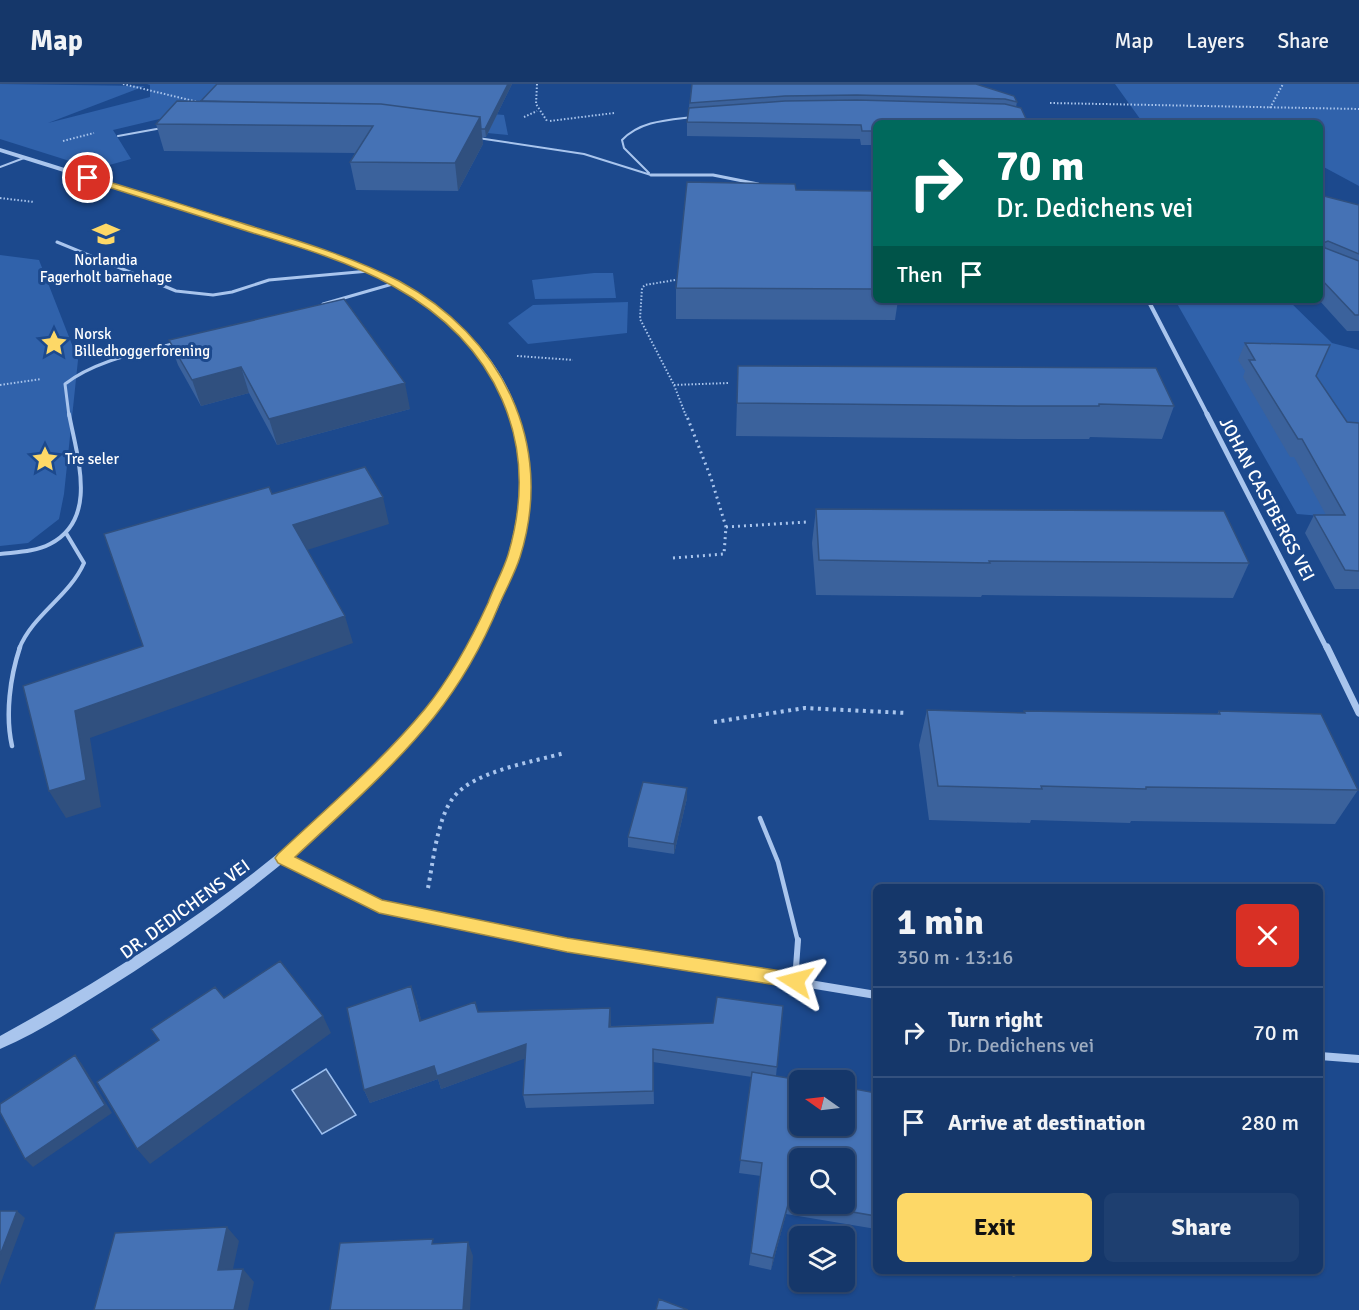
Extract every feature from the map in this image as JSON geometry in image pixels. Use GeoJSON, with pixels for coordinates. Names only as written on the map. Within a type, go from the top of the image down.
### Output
{"type":"FeatureCollection","features":[{"type":"Feature","properties":{"kind":"street","name":"DR. DEDICHENS VEI"},"geometry":{"type":"LineString","coordinates":[[0,150],[318,250],[396,283],[436,309],[472,342],[485,359],[511,404],[525,463],[524,496],[514,557],[483,628],[456,675],[430,712],[382,766],[283,858],[190,928],[122,975],[0,1043]]}},
{"type":"Feature","properties":{"kind":"street"},"geometry":{"type":"LineString","coordinates":[[651,176],[713,175],[768,186]]}},
{"type":"Feature","properties":{"kind":"street","name":"JOHAN CASTBERGS VEI"},"geometry":{"type":"LineString","coordinates":[[1150,303],[1304,601],[1359,713]]}},
{"type":"Feature","properties":{"kind":"street"},"geometry":{"type":"LineString","coordinates":[[283,858],[379,906],[567,945],[873,994]]}},
{"type":"Feature","properties":{"kind":"street"},"geometry":{"type":"LineString","coordinates":[[1323,1056],[1359,1059]]}},
{"type":"Feature","properties":{"kind":"lane"},"geometry":{"type":"LineString","coordinates":[[651,176],[624,148],[622,140],[639,127],[695,117]]}},
{"type":"Feature","properties":{"kind":"lane"},"geometry":{"type":"LineString","coordinates":[[1018,117],[1026,120]]}},
{"type":"Feature","properties":{"kind":"lane"},"geometry":{"type":"LineString","coordinates":[[118,136],[164,127]]}},
{"type":"Feature","properties":{"kind":"lane"},"geometry":{"type":"LineString","coordinates":[[467,137],[584,154],[651,176]]}},
{"type":"Feature","properties":{"kind":"lane"},"geometry":{"type":"LineString","coordinates":[[0,167],[24,158]]}},
{"type":"Feature","properties":{"kind":"lane"},"geometry":{"type":"LineString","coordinates":[[57,242],[176,291],[195,294],[213,295],[232,292],[268,280],[369,271]]}},
{"type":"Feature","properties":{"kind":"lane"},"geometry":{"type":"LineString","coordinates":[[321,304],[396,283]]}},
{"type":"Feature","properties":{"kind":"lane"},"geometry":{"type":"LineString","coordinates":[[0,554],[37,549],[49,544],[66,533],[78,519],[83,483],[64,390],[65,384],[75,376],[93,369],[184,341]]}},
{"type":"Feature","properties":{"kind":"lane"},"geometry":{"type":"LineString","coordinates":[[12,747],[8,738],[9,714],[19,648],[32,627],[79,576],[84,563],[66,533]]}},
{"type":"Feature","properties":{"kind":"lane"},"geometry":{"type":"LineString","coordinates":[[760,818],[778,862],[798,938],[795,981]]}},
{"type":"Feature","properties":{"kind":"path"},"geometry":{"type":"LineString","coordinates":[[123,84],[203,103]]}},
{"type":"Feature","properties":{"kind":"path"},"geometry":{"type":"LineString","coordinates":[[1270,108],[1283,84]]}},
{"type":"Feature","properties":{"kind":"path"},"geometry":{"type":"LineString","coordinates":[[1047,103],[1359,109]]}},
{"type":"Feature","properties":{"kind":"path"},"geometry":{"type":"LineString","coordinates":[[538,121],[623,112]]}},
{"type":"Feature","properties":{"kind":"path"},"geometry":{"type":"LineString","coordinates":[[519,121],[529,121]]}},
{"type":"Feature","properties":{"kind":"path"},"geometry":{"type":"LineString","coordinates":[[0,198],[34,202]]}},
{"type":"Feature","properties":{"kind":"path"},"geometry":{"type":"LineString","coordinates":[[673,558],[724,554],[726,526],[711,478],[674,385],[640,319],[642,288],[645,285],[675,280]]}},
{"type":"Feature","properties":{"kind":"path"},"geometry":{"type":"LineString","coordinates":[[507,355],[573,360]]}},
{"type":"Feature","properties":{"kind":"path"},"geometry":{"type":"LineString","coordinates":[[674,385],[728,383]]}},
{"type":"Feature","properties":{"kind":"path"},"geometry":{"type":"LineString","coordinates":[[726,526],[806,522]]}},
{"type":"Feature","properties":{"kind":"path"},"geometry":{"type":"LineString","coordinates":[[714,722],[805,708],[906,713]]}},
{"type":"Feature","properties":{"kind":"path"},"geometry":{"type":"LineString","coordinates":[[428,888],[445,815],[454,797],[472,781],[564,753]]}},
{"type":"Feature","properties":{"kind":"shaded area"},"geometry":{"type":"Polygon","coordinates":[[[0,84],[145,86],[48,123],[150,97],[150,85],[147,84],[217,84],[225,92],[504,115],[508,135],[363,121],[172,116],[113,130],[131,159],[95,169],[0,139],[0,84]]]}},
{"type":"Feature","properties":{"kind":"shaded area"},"geometry":{"type":"Polygon","coordinates":[[[1115,84],[1359,84],[1359,186],[1323,167],[1323,120],[1141,120],[1115,84]]]}},
{"type":"Feature","properties":{"kind":"shaded area"},"geometry":{"type":"Polygon","coordinates":[[[0,255],[39,260],[78,360],[64,494],[59,519],[28,543],[0,546],[0,255]]]}},
{"type":"Feature","properties":{"kind":"shaded area"},"geometry":{"type":"Polygon","coordinates":[[[613,273],[616,298],[535,299],[532,280],[613,273]]]}},
{"type":"Feature","properties":{"kind":"shaded area"},"geometry":{"type":"Polygon","coordinates":[[[628,302],[627,333],[528,344],[508,323],[533,305],[628,302]]]}},
{"type":"Feature","properties":{"kind":"shaded area"},"geometry":{"type":"Polygon","coordinates":[[[1177,303],[1291,303],[1332,343],[1359,350],[1359,519],[1297,514],[1177,303]]]}},
{"type":"Feature","properties":{"kind":"shaded area"},"geometry":{"type":"Polygon","coordinates":[[[326,1069],[356,1115],[322,1134],[292,1090],[326,1069]]]}},
{"type":"Feature","properties":{"kind":"building"},"geometry":{"type":"Polygon","coordinates":[[[217,84],[508,84],[485,129],[481,129],[480,117],[381,104],[201,101],[217,84]]]}},
{"type":"Feature","properties":{"kind":"building"},"geometry":{"type":"Polygon","coordinates":[[[692,84],[976,84],[1014,96],[1017,102],[1005,99],[857,95],[785,96],[690,103],[692,84]]]}},
{"type":"Feature","properties":{"kind":"building"},"geometry":{"type":"Polygon","coordinates":[[[857,100],[1005,104],[1021,108],[1027,120],[873,120],[873,131],[862,131],[861,125],[687,122],[689,108],[785,101],[857,100]]]}},
{"type":"Feature","properties":{"kind":"building"},"geometry":{"type":"Polygon","coordinates":[[[177,101],[381,104],[480,117],[455,163],[350,162],[373,126],[156,124],[177,101]]]}},
{"type":"Feature","properties":{"kind":"building"},"geometry":{"type":"Polygon","coordinates":[[[687,182],[795,184],[796,190],[873,191],[873,289],[676,288],[687,182]]]}},
{"type":"Feature","properties":{"kind":"building"},"geometry":{"type":"Polygon","coordinates":[[[1323,196],[1359,205],[1359,254],[1328,241],[1323,243],[1323,196]]]}},
{"type":"Feature","properties":{"kind":"building"},"geometry":{"type":"Polygon","coordinates":[[[1323,243],[1325,248],[1359,261],[1359,315],[1355,315],[1323,281],[1323,243]]]}},
{"type":"Feature","properties":{"kind":"building"},"geometry":{"type":"Polygon","coordinates":[[[344,299],[405,383],[269,419],[241,367],[192,380],[169,340],[344,299]]]}},
{"type":"Feature","properties":{"kind":"building"},"geometry":{"type":"Polygon","coordinates":[[[1245,343],[1330,345],[1316,376],[1347,422],[1359,423],[1359,571],[1345,570],[1314,515],[1345,515],[1302,439],[1298,439],[1249,360],[1255,360],[1245,343]]]}},
{"type":"Feature","properties":{"kind":"building"},"geometry":{"type":"Polygon","coordinates":[[[738,366],[1156,368],[1174,406],[737,403],[738,366]]]}},
{"type":"Feature","properties":{"kind":"building"},"geometry":{"type":"Polygon","coordinates":[[[365,467],[383,497],[293,525],[345,616],[75,711],[86,780],[49,791],[23,686],[143,646],[104,534],[269,487],[272,494],[365,467]]]}},
{"type":"Feature","properties":{"kind":"building"},"geometry":{"type":"Polygon","coordinates":[[[816,509],[1224,511],[1249,563],[989,561],[990,563],[819,560],[816,509]]]}},
{"type":"Feature","properties":{"kind":"building"},"geometry":{"type":"Polygon","coordinates":[[[927,710],[1025,713],[1024,711],[1220,714],[1219,711],[1321,714],[1358,790],[1041,786],[1042,789],[938,786],[927,710]]]}},
{"type":"Feature","properties":{"kind":"building"},"geometry":{"type":"Polygon","coordinates":[[[643,782],[687,788],[674,844],[628,837],[643,782]]]}},
{"type":"Feature","properties":{"kind":"building"},"geometry":{"type":"Polygon","coordinates":[[[280,961],[323,1016],[137,1149],[97,1082],[159,1040],[151,1029],[215,987],[224,998],[280,961]]]}},
{"type":"Feature","properties":{"kind":"building"},"geometry":{"type":"Polygon","coordinates":[[[411,986],[420,1021],[475,1002],[478,1012],[610,1008],[609,1027],[713,1023],[717,997],[783,1006],[777,1067],[653,1049],[653,1091],[523,1095],[526,1044],[437,1076],[434,1066],[364,1090],[347,1008],[411,986]]]}},
{"type":"Feature","properties":{"kind":"building"},"geometry":{"type":"Polygon","coordinates":[[[75,1055],[105,1105],[25,1159],[0,1112],[0,1104],[75,1055]]]}},
{"type":"Feature","properties":{"kind":"building"},"geometry":{"type":"Polygon","coordinates":[[[752,1072],[789,1078],[789,1136],[855,1136],[855,1089],[873,1092],[873,1215],[855,1212],[855,1148],[789,1148],[789,1201],[773,1258],[751,1253],[762,1163],[740,1160],[752,1072]]]}},
{"type":"Feature","properties":{"kind":"building"},"geometry":{"type":"Polygon","coordinates":[[[0,1211],[17,1211],[0,1255],[0,1211]]]}},
{"type":"Feature","properties":{"kind":"building"},"geometry":{"type":"Polygon","coordinates":[[[227,1227],[218,1270],[243,1269],[234,1310],[94,1310],[115,1233],[227,1227]]]}},
{"type":"Feature","properties":{"kind":"building"},"geometry":{"type":"Polygon","coordinates":[[[433,1239],[432,1244],[468,1242],[463,1310],[330,1310],[340,1243],[433,1239]]]}},
{"type":"Feature","properties":{"kind":"building"},"geometry":{"type":"Polygon","coordinates":[[[659,1299],[688,1310],[656,1310],[659,1299]]]}},
{"type":"Feature","properties":{"kind":"place","name":"Norlandia Fagerholt barnehage"},"geometry":{"type":"Point","coordinates":[106,234]}},
{"type":"Feature","properties":{"kind":"place","name":"Norsk Billedhoggerforening"},"geometry":{"type":"Point","coordinates":[54,343]}},
{"type":"Feature","properties":{"kind":"place","name":"Tre seler"},"geometry":{"type":"Point","coordinates":[45,459]}},
{"type":"Feature","properties":{"kind":"route"},"geometry":{"type":"LineString","coordinates":[[88,178],[318,250],[396,283],[436,309],[472,342],[497,377],[516,419],[525,463],[524,496],[519,533],[514,557],[483,628],[456,675],[430,712],[382,766],[332,815],[283,858],[379,906],[567,945],[795,981]]}}]}
